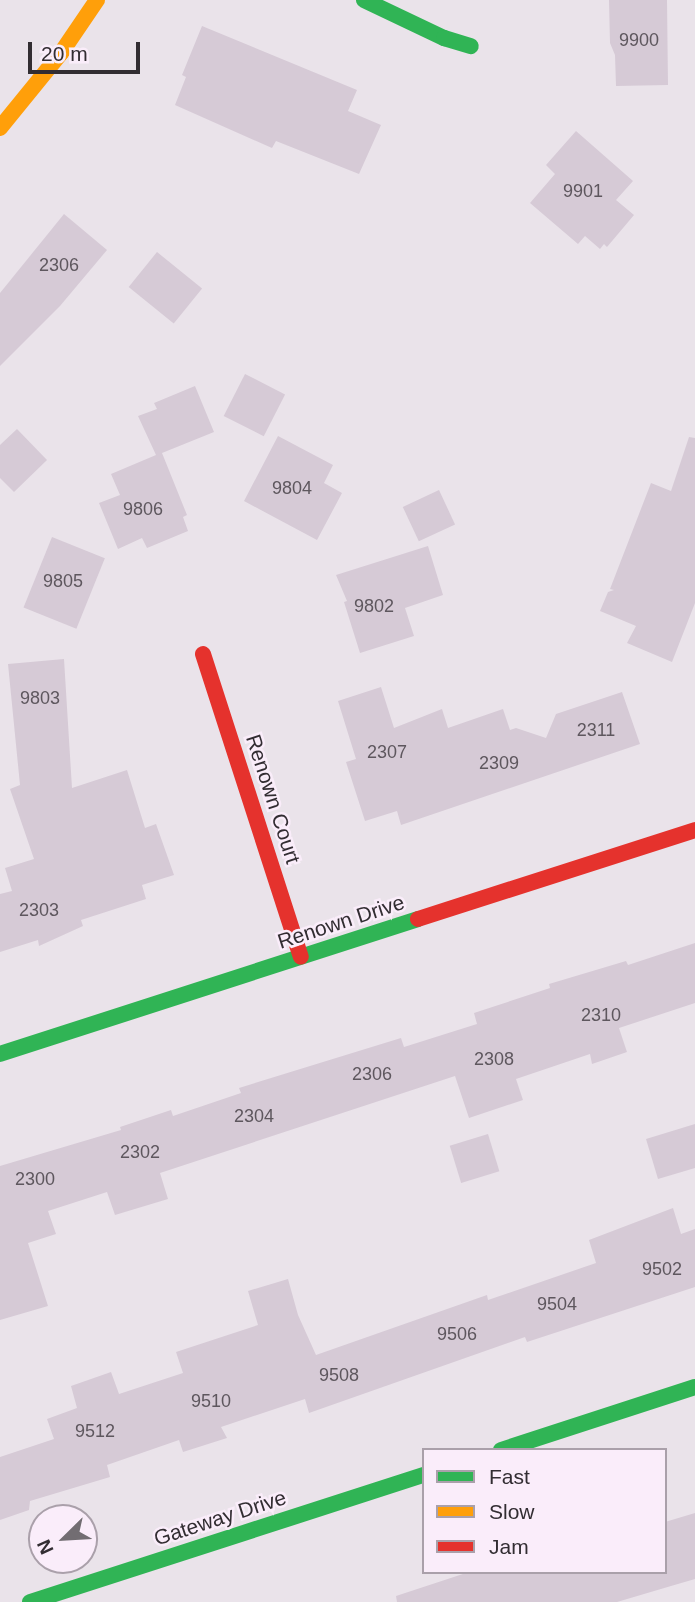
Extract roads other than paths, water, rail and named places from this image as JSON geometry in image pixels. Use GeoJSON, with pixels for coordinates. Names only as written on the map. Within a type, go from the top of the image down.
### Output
{"type":"FeatureCollection","features":[{"type":"Feature","properties":{"kind":"street"},"geometry":{"type":"LineString","coordinates":[[0,128],[61,53],[97,0]]}},
{"type":"Feature","properties":{"kind":"street"},"geometry":{"type":"LineString","coordinates":[[363,0],[444,37],[471,46]]}},
{"type":"Feature","properties":{"kind":"street","name":"Renown Court"},"geometry":{"type":"LineString","coordinates":[[203,654],[301,957]]}},
{"type":"Feature","properties":{"kind":"street","name":"Renown Drive"},"geometry":{"type":"LineString","coordinates":[[0,1054],[695,830]]}},
{"type":"Feature","properties":{"kind":"street"},"geometry":{"type":"LineString","coordinates":[[507,1448],[695,1387]]}},
{"type":"Feature","properties":{"kind":"street","name":"Gateway Drive"},"geometry":{"type":"LineString","coordinates":[[30,1602],[422,1476]]}}]}
